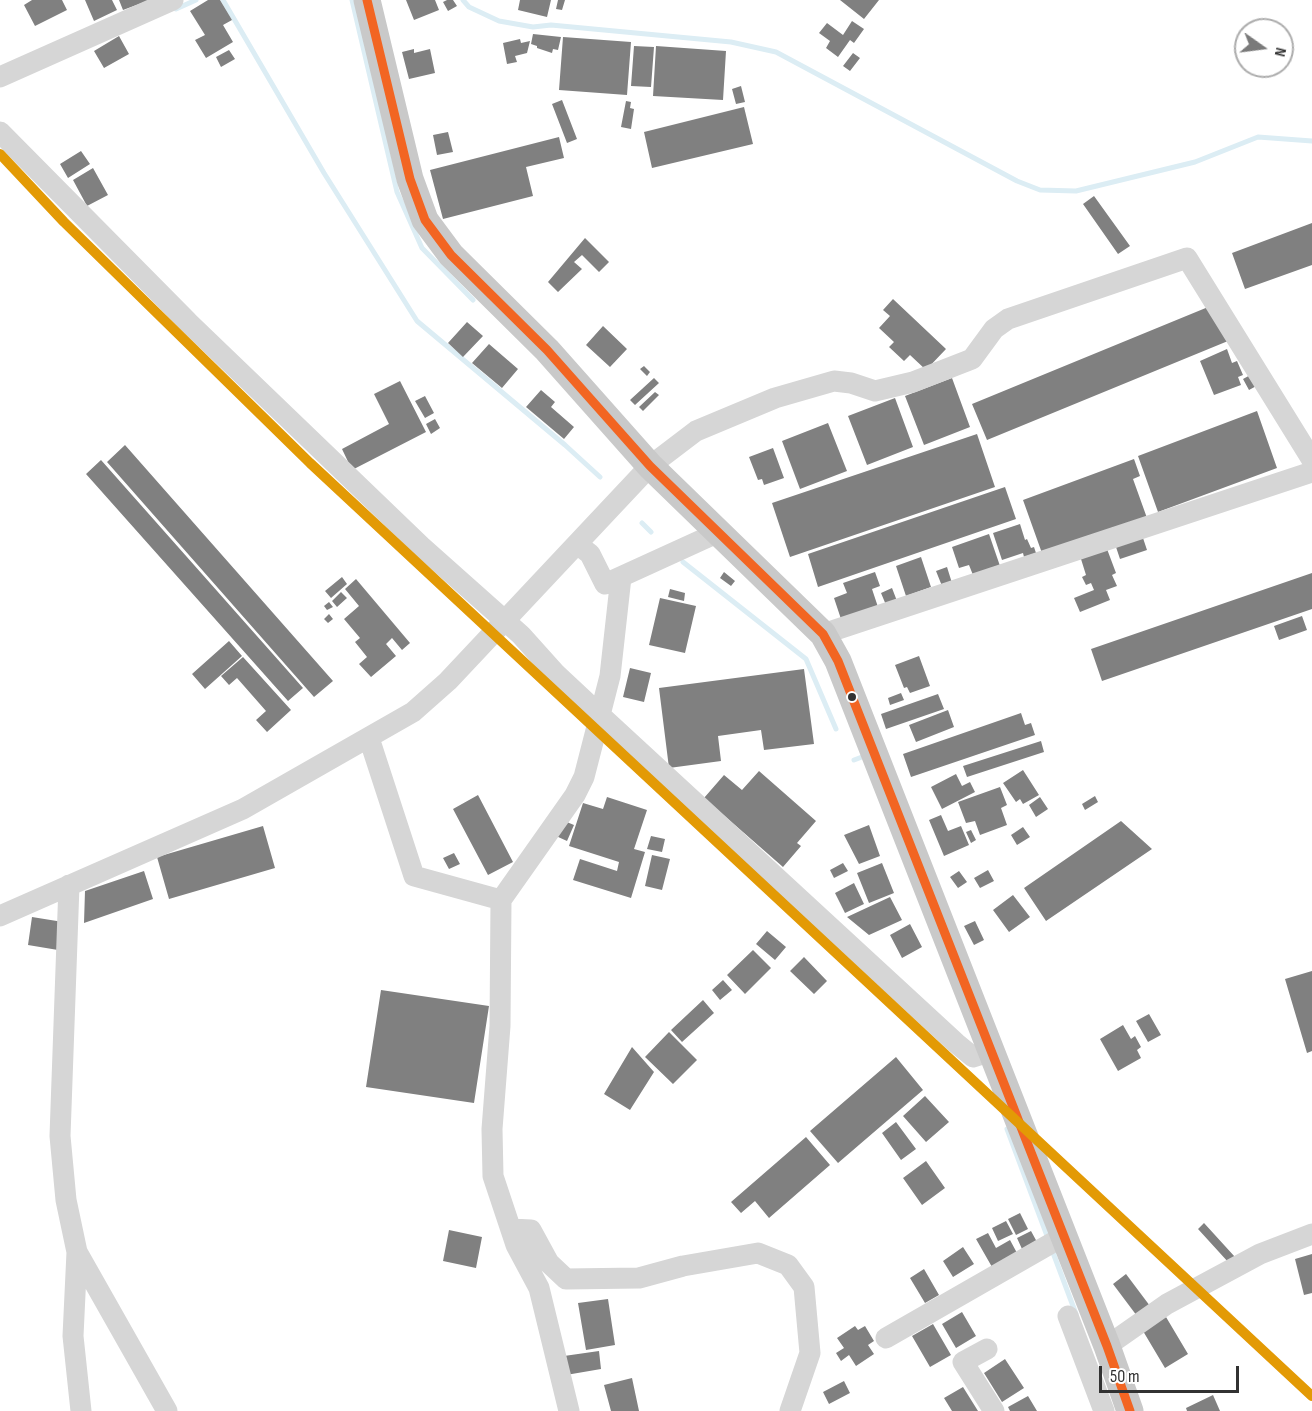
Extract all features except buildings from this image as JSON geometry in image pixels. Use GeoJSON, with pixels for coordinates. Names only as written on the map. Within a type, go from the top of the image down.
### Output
{"type":"FeatureCollection","features":[{"type":"Feature","properties":{"kind":"main road"},"geometry":{"type":"LineString","coordinates":[[367,0],[410,179],[425,220],[450,255],[547,351],[650,466],[823,634],[838,661],[992,1051],[1055,1240],[1107,1346],[1130,1411]]}},
{"type":"Feature","properties":{"kind":"street"},"geometry":{"type":"LineString","coordinates":[[0,76],[173,0]]}},
{"type":"Feature","properties":{"kind":"street"},"geometry":{"type":"LineString","coordinates":[[0,132],[188,322],[421,546],[505,620],[601,716],[956,1043],[973,1057],[992,1051]]}},
{"type":"Feature","properties":{"kind":"street"},"geometry":{"type":"LineString","coordinates":[[0,916],[243,809],[413,712],[448,681],[650,466],[696,431],[775,398],[834,381],[851,383],[875,391],[913,382],[972,359],[994,329],[1008,319],[1187,258],[1312,460]]}},
{"type":"Feature","properties":{"kind":"street"},"geometry":{"type":"LineString","coordinates":[[823,634],[1312,472]]}},
{"type":"Feature","properties":{"kind":"street"},"geometry":{"type":"LineString","coordinates":[[577,544],[590,554],[605,584],[720,532]]}},
{"type":"Feature","properties":{"kind":"street"},"geometry":{"type":"LineString","coordinates":[[569,1411],[539,1288],[511,1229],[493,1176],[492,1129],[500,1026],[501,900],[575,795],[590,761],[616,634],[621,577]]}},
{"type":"Feature","properties":{"kind":"street"},"geometry":{"type":"LineString","coordinates":[[369,738],[414,876],[501,900]]}},
{"type":"Feature","properties":{"kind":"street"},"geometry":{"type":"LineString","coordinates":[[69,885],[60,1136],[66,1200],[77,1252],[73,1336],[81,1411]]}},
{"type":"Feature","properties":{"kind":"street"},"geometry":{"type":"LineString","coordinates":[[511,1229],[531,1230],[549,1263],[566,1279],[639,1278],[683,1266],[758,1253],[788,1265],[804,1287],[810,1353],[790,1411]]}},
{"type":"Feature","properties":{"kind":"street"},"geometry":{"type":"LineString","coordinates":[[1107,1346],[1167,1304],[1260,1254],[1312,1234]]}},
{"type":"Feature","properties":{"kind":"street"},"geometry":{"type":"LineString","coordinates":[[886,1338],[1055,1240]]}},
{"type":"Feature","properties":{"kind":"street"},"geometry":{"type":"LineString","coordinates":[[77,1252],[167,1411]]}},
{"type":"Feature","properties":{"kind":"street"},"geometry":{"type":"LineString","coordinates":[[1068,1316],[1104,1411]]}},
{"type":"Feature","properties":{"kind":"street"},"geometry":{"type":"LineString","coordinates":[[987,1349],[963,1362],[994,1411]]}},
{"type":"Feature","properties":{"kind":"waterway"},"geometry":{"type":"LineString","coordinates":[[176,9],[196,0]]}},
{"type":"Feature","properties":{"kind":"waterway"},"geometry":{"type":"LineString","coordinates":[[223,0],[324,173],[417,321],[600,477]]}},
{"type":"Feature","properties":{"kind":"waterway"},"geometry":{"type":"LineString","coordinates":[[352,0],[397,192],[422,248],[473,300]]}},
{"type":"Feature","properties":{"kind":"waterway"},"geometry":{"type":"LineString","coordinates":[[463,0],[469,7],[499,21],[533,27],[551,25],[731,42],[776,52],[1017,181],[1040,190],[1076,191],[1195,162],[1258,137],[1312,141]]}},
{"type":"Feature","properties":{"kind":"waterway"},"geometry":{"type":"LineString","coordinates":[[642,523],[651,532]]}},
{"type":"Feature","properties":{"kind":"waterway"},"geometry":{"type":"LineString","coordinates":[[683,562],[806,659],[836,729]]}},
{"type":"Feature","properties":{"kind":"waterway"},"geometry":{"type":"LineString","coordinates":[[854,760],[862,757]]}},
{"type":"Feature","properties":{"kind":"waterway"},"geometry":{"type":"LineString","coordinates":[[1007,1129],[1049,1241]]}},
{"type":"Feature","properties":{"kind":"waterway"},"geometry":{"type":"LineString","coordinates":[[1052,1250],[1076,1314]]}},
{"type":"Feature","properties":{"kind":"transit line"},"geometry":{"type":"LineString","coordinates":[[367,0],[410,179],[425,220],[451,255],[547,350],[650,466],[823,634],[838,661],[1107,1346],[1130,1411]]}},
{"type":"Feature","properties":{"kind":"transit line"},"geometry":{"type":"LineString","coordinates":[[0,154],[64,222],[310,463],[1312,1396]]}}]}
